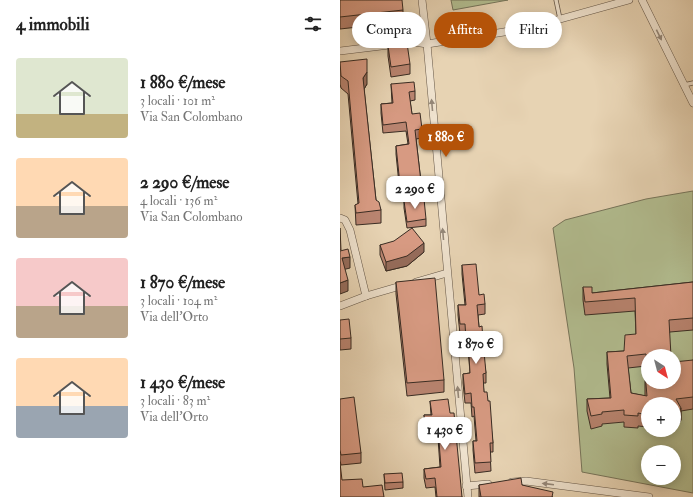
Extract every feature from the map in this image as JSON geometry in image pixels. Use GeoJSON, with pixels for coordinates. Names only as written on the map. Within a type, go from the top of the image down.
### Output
{"type":"FeatureCollection","features":[{"type":"Feature","properties":{"kind":"street"},"geometry":{"type":"LineString","coordinates":[[422,0],[468,497]]}},
{"type":"Feature","properties":{"kind":"street"},"geometry":{"type":"LineString","coordinates":[[562,19],[629,0]]}},
{"type":"Feature","properties":{"kind":"street"},"geometry":{"type":"LineString","coordinates":[[642,0],[693,103]]}},
{"type":"Feature","properties":{"kind":"street"},"geometry":{"type":"LineString","coordinates":[[340,51],[414,42],[427,44],[505,32]]}},
{"type":"Feature","properties":{"kind":"street"},"geometry":{"type":"LineString","coordinates":[[340,216],[347,223],[350,230],[366,296]]}},
{"type":"Feature","properties":{"kind":"street"},"geometry":{"type":"LineString","coordinates":[[340,306],[366,296],[447,273]]}},
{"type":"Feature","properties":{"kind":"street"},"geometry":{"type":"LineString","coordinates":[[503,483],[526,481],[649,497]]}},
{"type":"Feature","properties":{"kind":"street"},"geometry":{"type":"LineString","coordinates":[[466,486],[495,484]]}},
{"type":"Feature","properties":{"kind":"lane"},"geometry":{"type":"LineString","coordinates":[[556,0],[558,12]]}},
{"type":"Feature","properties":{"kind":"lane"},"geometry":{"type":"LineString","coordinates":[[684,85],[693,83]]}},
{"type":"Feature","properties":{"kind":"green space"},"geometry":{"type":"Polygon","coordinates":[[[451,0],[508,0],[453,10],[451,0]]]}},
{"type":"Feature","properties":{"kind":"green space"},"geometry":{"type":"Polygon","coordinates":[[[693,191],[693,493],[651,485],[681,485],[681,445],[641,445],[641,483],[582,472],[574,368],[553,228],[565,220],[646,199],[693,191]]]}},
{"type":"Feature","properties":{"kind":"building"},"geometry":{"type":"Polygon","coordinates":[[[340,0],[402,0],[403,10],[385,12],[352,12],[352,16],[340,17],[340,0]]]}},
{"type":"Feature","properties":{"kind":"building"},"geometry":{"type":"Polygon","coordinates":[[[388,48],[408,48],[410,64],[391,67],[388,48]]]}},
{"type":"Feature","properties":{"kind":"building"},"geometry":{"type":"Polygon","coordinates":[[[367,59],[367,72],[363,78],[376,200],[379,202],[381,210],[356,213],[355,205],[359,203],[348,81],[341,76],[340,62],[367,59]]]}},
{"type":"Feature","properties":{"kind":"building"},"geometry":{"type":"Polygon","coordinates":[[[414,82],[415,91],[409,92],[412,114],[420,113],[422,129],[415,130],[421,182],[400,185],[396,146],[409,144],[406,122],[383,125],[381,104],[393,103],[391,84],[414,82]]]}},
{"type":"Feature","properties":{"kind":"building"},"geometry":{"type":"Polygon","coordinates":[[[424,199],[426,219],[407,222],[404,201],[424,199]]]}},
{"type":"Feature","properties":{"kind":"building"},"geometry":{"type":"Polygon","coordinates":[[[340,228],[341,250],[340,250],[340,228]]]}},
{"type":"Feature","properties":{"kind":"building"},"geometry":{"type":"Polygon","coordinates":[[[412,228],[424,243],[407,256],[386,262],[380,245],[394,241],[412,228]]]}},
{"type":"Feature","properties":{"kind":"building"},"geometry":{"type":"Polygon","coordinates":[[[348,249],[350,257],[342,258],[348,280],[340,283],[340,251],[348,249]]]}},
{"type":"Feature","properties":{"kind":"building"},"geometry":{"type":"Polygon","coordinates":[[[476,264],[479,295],[484,294],[485,304],[477,305],[479,327],[482,326],[486,373],[483,374],[484,392],[487,392],[488,401],[490,401],[493,443],[490,443],[491,462],[475,463],[473,441],[477,441],[474,407],[472,407],[471,393],[465,394],[463,374],[470,373],[468,339],[466,339],[465,324],[460,324],[458,305],[466,305],[462,265],[476,264]]]}},
{"type":"Feature","properties":{"kind":"building"},"geometry":{"type":"Polygon","coordinates":[[[435,278],[444,380],[407,383],[396,282],[435,278]]]}},
{"type":"Feature","properties":{"kind":"building"},"geometry":{"type":"Polygon","coordinates":[[[693,282],[693,318],[669,320],[671,349],[641,349],[641,355],[627,356],[631,393],[647,396],[646,389],[681,389],[681,361],[693,360],[693,397],[681,398],[681,397],[641,397],[641,414],[638,413],[638,416],[624,415],[624,410],[602,412],[602,414],[591,416],[587,399],[611,398],[607,352],[624,351],[625,335],[636,334],[635,298],[585,302],[583,287],[592,287],[592,293],[693,282]]]}},
{"type":"Feature","properties":{"kind":"building"},"geometry":{"type":"Polygon","coordinates":[[[349,319],[351,338],[340,339],[340,320],[349,319]]]}},
{"type":"Feature","properties":{"kind":"building"},"geometry":{"type":"Polygon","coordinates":[[[354,397],[361,453],[341,455],[340,399],[354,397]]]}},
{"type":"Feature","properties":{"kind":"building"},"geometry":{"type":"Polygon","coordinates":[[[448,399],[450,413],[454,413],[462,497],[437,497],[435,478],[426,479],[424,469],[441,467],[438,429],[426,430],[424,415],[432,415],[430,401],[448,399]]]}},
{"type":"Feature","properties":{"kind":"building"},"geometry":{"type":"Polygon","coordinates":[[[340,463],[342,480],[362,479],[363,487],[382,485],[384,497],[340,497],[340,463]]]}},
{"type":"Feature","properties":{"kind":"building"},"geometry":{"type":"Polygon","coordinates":[[[402,473],[403,482],[385,483],[384,474],[402,473]]]}},
{"type":"Feature","properties":{"kind":"building"},"geometry":{"type":"Polygon","coordinates":[[[521,478],[522,485],[553,492],[552,497],[481,497],[479,485],[521,478]]]}}]}
